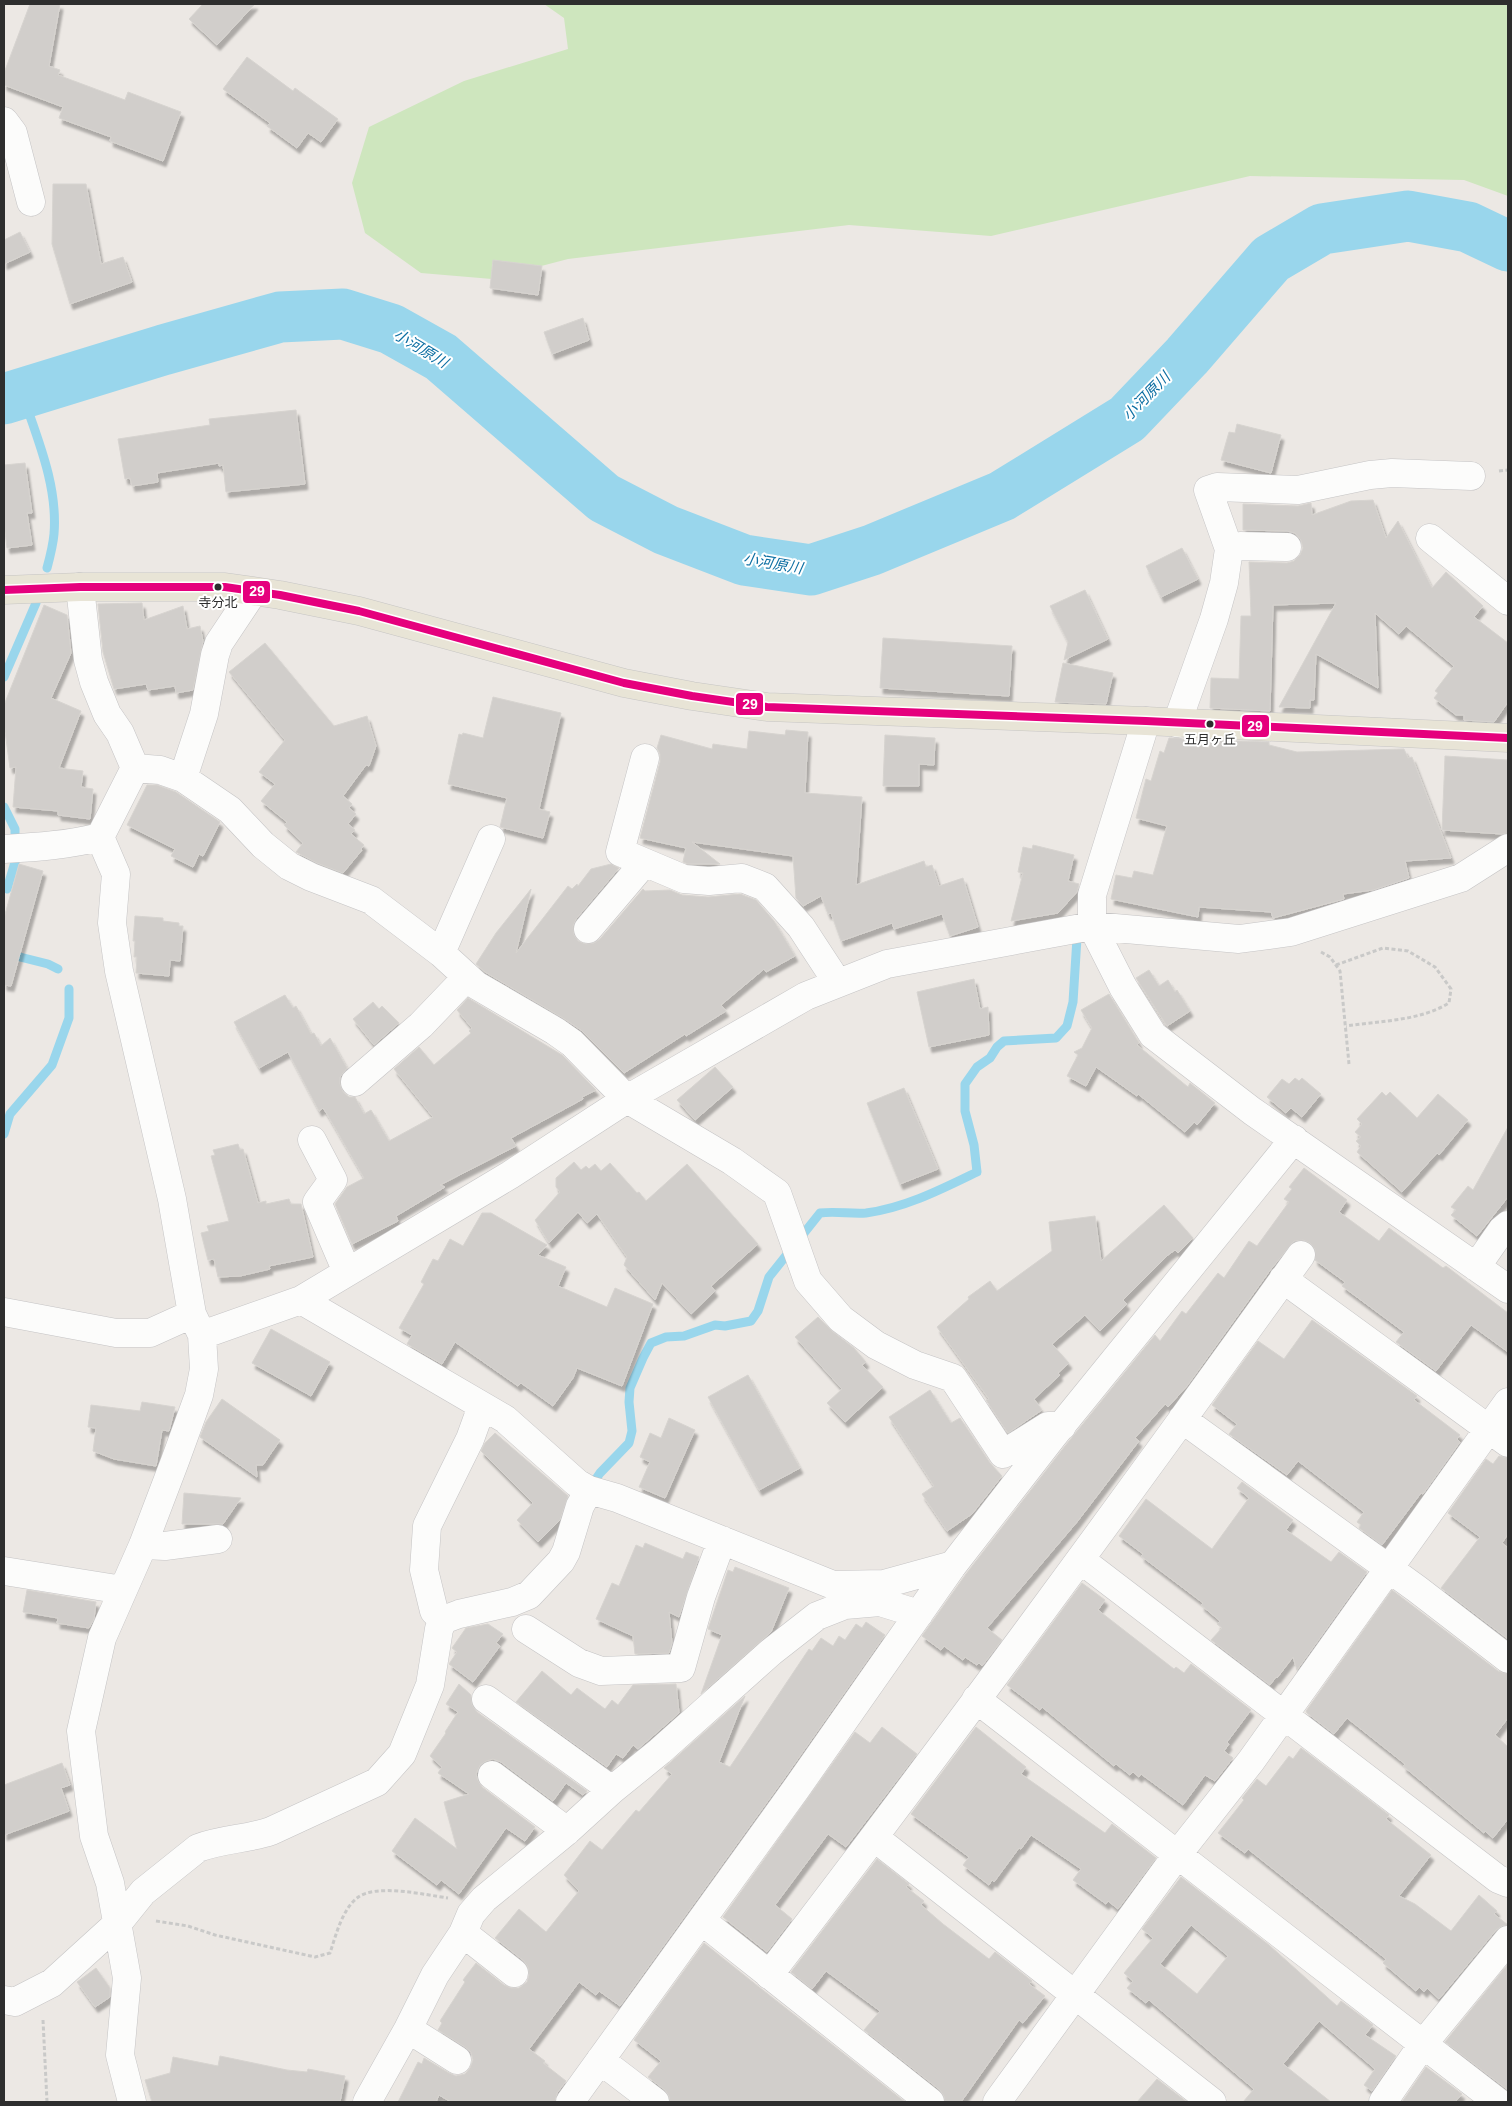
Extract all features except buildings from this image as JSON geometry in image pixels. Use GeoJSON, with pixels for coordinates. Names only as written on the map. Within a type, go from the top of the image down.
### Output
{"type":"FeatureCollection","features":[{"type":"Feature","properties":{"kind":"main road"},"geometry":{"type":"LineString","coordinates":[[4,590],[225,587],[359,611],[624,683],[692,696],[768,707],[1508,738]]}},
{"type":"Feature","properties":{"kind":"street"},"geometry":{"type":"LineString","coordinates":[[4,121],[12,133],[31,202]]}},
{"type":"Feature","properties":{"kind":"street"},"geometry":{"type":"LineString","coordinates":[[1177,723],[1214,619],[1224,583],[1229,549],[1208,490],[1217,486],[1298,490],[1370,475],[1392,473],[1471,476]]}},
{"type":"Feature","properties":{"kind":"street"},"geometry":{"type":"LineString","coordinates":[[1430,538],[1508,601]]}},
{"type":"Feature","properties":{"kind":"street"},"geometry":{"type":"LineString","coordinates":[[1229,549],[1240,546],[1287,546]]}},
{"type":"Feature","properties":{"kind":"street"},"geometry":{"type":"LineString","coordinates":[[80,588],[88,660],[94,682],[107,714],[120,734],[135,768]]}},
{"type":"Feature","properties":{"kind":"street"},"geometry":{"type":"LineString","coordinates":[[183,778],[204,714],[219,643],[253,592]]}},
{"type":"Feature","properties":{"kind":"street"},"geometry":{"type":"LineString","coordinates":[[1146,722],[1092,895],[1092,926],[1123,987],[1153,1035],[1252,1111],[1508,1289]]}},
{"type":"Feature","properties":{"kind":"street"},"geometry":{"type":"LineString","coordinates":[[645,758],[620,852],[684,879],[710,881],[742,878],[765,887],[801,927],[837,982]]}},
{"type":"Feature","properties":{"kind":"street"},"geometry":{"type":"LineString","coordinates":[[135,768],[160,770],[183,778],[230,810],[263,845],[289,866],[311,877],[371,900],[441,953],[476,985],[572,1043],[628,1099],[732,1161],[777,1193],[808,1281],[841,1319],[876,1345],[916,1365],[953,1378],[1003,1454],[1048,1426],[1062,1426]]}},
{"type":"Feature","properties":{"kind":"street"},"geometry":{"type":"LineString","coordinates":[[4,849],[73,844],[100,837],[135,768]]}},
{"type":"Feature","properties":{"kind":"street"},"geometry":{"type":"LineString","coordinates":[[100,837],[116,874],[112,923],[119,971],[172,1199],[204,1369],[198,1395],[143,1545],[102,1638],[81,1731],[94,1836],[121,1919],[127,1978],[120,2055],[132,2102]]}},
{"type":"Feature","properties":{"kind":"street"},"geometry":{"type":"LineString","coordinates":[[441,953],[491,839]]}},
{"type":"Feature","properties":{"kind":"street"},"geometry":{"type":"LineString","coordinates":[[4,1312],[116,1333],[150,1333],[197,1325],[300,1300],[510,1175],[628,1099],[806,996],[837,982],[887,964],[1092,926],[1239,939],[1291,932],[1461,878],[1508,848]]}},
{"type":"Feature","properties":{"kind":"street"},"geometry":{"type":"LineString","coordinates":[[588,929],[644,863]]}},
{"type":"Feature","properties":{"kind":"street"},"geometry":{"type":"LineString","coordinates":[[355,1082],[421,1025],[467,977]]}},
{"type":"Feature","properties":{"kind":"street"},"geometry":{"type":"LineString","coordinates":[[570,2102],[702,1921],[953,1565],[1062,1426],[1294,1139]]}},
{"type":"Feature","properties":{"kind":"street"},"geometry":{"type":"LineString","coordinates":[[312,1140],[333,1180],[317,1202],[347,1272]]}},
{"type":"Feature","properties":{"kind":"street"},"geometry":{"type":"LineString","coordinates":[[1476,1267],[1502,1230],[1508,1225]]}},
{"type":"Feature","properties":{"kind":"street"},"geometry":{"type":"LineString","coordinates":[[769,1975],[874,1838],[1081,1560],[1300,1255]]}},
{"type":"Feature","properties":{"kind":"street"},"geometry":{"type":"LineString","coordinates":[[1283,1279],[1498,1436]]}},
{"type":"Feature","properties":{"kind":"street"},"geometry":{"type":"LineString","coordinates":[[300,1300],[505,1420],[577,1483],[589,1490],[617,1498],[833,1585],[884,1584],[953,1565]]}},
{"type":"Feature","properties":{"kind":"street"},"geometry":{"type":"LineString","coordinates":[[997,2102],[1177,1855],[1251,1762],[1390,1569],[1498,1436],[1508,1402]]}},
{"type":"Feature","properties":{"kind":"street"},"geometry":{"type":"LineString","coordinates":[[443,1620],[434,1611],[424,1570],[427,1526],[470,1439],[482,1406]]}},
{"type":"Feature","properties":{"kind":"street"},"geometry":{"type":"LineString","coordinates":[[1182,1419],[1390,1569],[1508,1659]]}},
{"type":"Feature","properties":{"kind":"street"},"geometry":{"type":"LineString","coordinates":[[4,2000],[15,2002],[52,1983],[121,1919],[143,1892],[198,1848],[208,1844],[258,1836],[377,1782],[402,1754],[412,1732],[430,1685],[439,1628],[443,1620],[459,1614],[523,1599],[529,1595],[561,1561],[566,1552],[573,1525],[589,1490]]}},
{"type":"Feature","properties":{"kind":"street"},"geometry":{"type":"LineString","coordinates":[[143,1545],[165,1546],[218,1539]]}},
{"type":"Feature","properties":{"kind":"street"},"geometry":{"type":"LineString","coordinates":[[526,1629],[578,1664],[601,1671],[681,1668],[701,1597],[722,1540]]}},
{"type":"Feature","properties":{"kind":"street"},"geometry":{"type":"LineString","coordinates":[[1081,1560],[1498,1878],[1508,1883]]}},
{"type":"Feature","properties":{"kind":"street"},"geometry":{"type":"LineString","coordinates":[[4,1571],[123,1590]]}},
{"type":"Feature","properties":{"kind":"street"},"geometry":{"type":"LineString","coordinates":[[366,2102],[408,2030],[435,1975],[463,1933],[471,1914],[480,1904],[567,1832],[612,1790],[660,1751],[771,1652],[817,1616],[845,1605],[880,1602],[919,1614]]}},
{"type":"Feature","properties":{"kind":"street"},"geometry":{"type":"LineString","coordinates":[[486,1699],[612,1790]]}},
{"type":"Feature","properties":{"kind":"street"},"geometry":{"type":"LineString","coordinates":[[976,1699],[1498,2102]]}},
{"type":"Feature","properties":{"kind":"street"},"geometry":{"type":"LineString","coordinates":[[492,1775],[567,1832]]}},
{"type":"Feature","properties":{"kind":"street"},"geometry":{"type":"LineString","coordinates":[[874,1838],[1212,2102]]}},
{"type":"Feature","properties":{"kind":"street"},"geometry":{"type":"LineString","coordinates":[[702,1921],[930,2102]]}},
{"type":"Feature","properties":{"kind":"street"},"geometry":{"type":"LineString","coordinates":[[463,1933],[514,1973]]}},
{"type":"Feature","properties":{"kind":"street"},"geometry":{"type":"LineString","coordinates":[[1383,2102],[1423,2044],[1508,1940]]}},
{"type":"Feature","properties":{"kind":"street"},"geometry":{"type":"LineString","coordinates":[[408,2030],[457,2060]]}},
{"type":"Feature","properties":{"kind":"street"},"geometry":{"type":"LineString","coordinates":[[600,2060],[655,2102]]}},
{"type":"Feature","properties":{"kind":"path"},"geometry":{"type":"LineString","coordinates":[[1291,932],[1330,957],[1340,970],[1350,1064]]}},
{"type":"Feature","properties":{"kind":"path"},"geometry":{"type":"LineString","coordinates":[[1336,965],[1383,948],[1408,951],[1435,967],[1451,989],[1449,1004],[1439,1009],[1418,1016],[1346,1026]]}},
{"type":"Feature","properties":{"kind":"path"},"geometry":{"type":"LineString","coordinates":[[121,1919],[188,1926],[215,1935],[315,1957],[330,1953],[341,1920],[350,1906],[357,1897],[370,1892],[385,1891],[424,1894],[480,1904]]}},
{"type":"Feature","properties":{"kind":"path"},"geometry":{"type":"LineString","coordinates":[[40,1990],[43,2004],[47,2102]]}},
{"type":"Feature","properties":{"kind":"green space"},"geometry":{"type":"Polygon","coordinates":[[[544,4],[1508,4],[1508,196],[1464,180],[1250,176],[991,236],[849,225],[568,259],[492,279],[421,273],[365,233],[352,183],[369,127],[464,81],[568,49],[564,18],[544,4]]]}},
{"type":"Feature","properties":{"kind":"waterway","name":"小河原川"},"geometry":{"type":"LineString","coordinates":[[4,399],[163,350],[280,317],[343,314],[391,329],[441,357],[604,498],[666,530],[744,560],[811,570],[872,550],[1002,496],[1127,419],[1187,356],[1271,259],[1322,229],[1408,216],[1468,227],[1508,246]]}},
{"type":"Feature","properties":{"kind":"waterway"},"geometry":{"type":"LineString","coordinates":[[22,393],[40,444],[53,498],[54,534],[47,568]]}},
{"type":"Feature","properties":{"kind":"waterway"},"geometry":{"type":"LineString","coordinates":[[4,677],[36,603]]}},
{"type":"Feature","properties":{"kind":"waterway"},"geometry":{"type":"LineString","coordinates":[[4,807],[15,829],[15,862],[7,889]]}},
{"type":"Feature","properties":{"kind":"waterway"},"geometry":{"type":"LineString","coordinates":[[591,1486],[600,1473],[629,1443],[632,1431],[629,1402],[630,1388],[651,1343],[666,1337],[684,1336],[715,1325],[725,1326],[751,1321],[758,1311],[769,1277],[820,1213],[866,1213],[895,1207],[923,1197],[977,1172],[974,1145],[965,1111],[965,1084],[977,1067],[990,1058],[997,1047],[1004,1041],[1056,1038],[1067,1026],[1073,1002],[1077,938]]}},
{"type":"Feature","properties":{"kind":"waterway"},"geometry":{"type":"LineString","coordinates":[[4,953],[48,964],[58,969]]}},
{"type":"Feature","properties":{"kind":"waterway"},"geometry":{"type":"LineString","coordinates":[[4,1134],[10,1114],[52,1065],[69,1018],[69,989]]}},
{"type":"Feature","properties":{"kind":"transit line","name":"29"},"geometry":{"type":"LineString","coordinates":[[4,590],[80,587],[225,587],[280,595],[359,611],[624,683],[692,696],[767,707],[1146,721],[1508,738]]}},
{"type":"Feature","properties":{"kind":"place","name":"寺分北"},"geometry":{"type":"Point","coordinates":[218,587]}},
{"type":"Feature","properties":{"kind":"place","name":"五月ヶ丘"},"geometry":{"type":"Point","coordinates":[1210,724]}}]}
